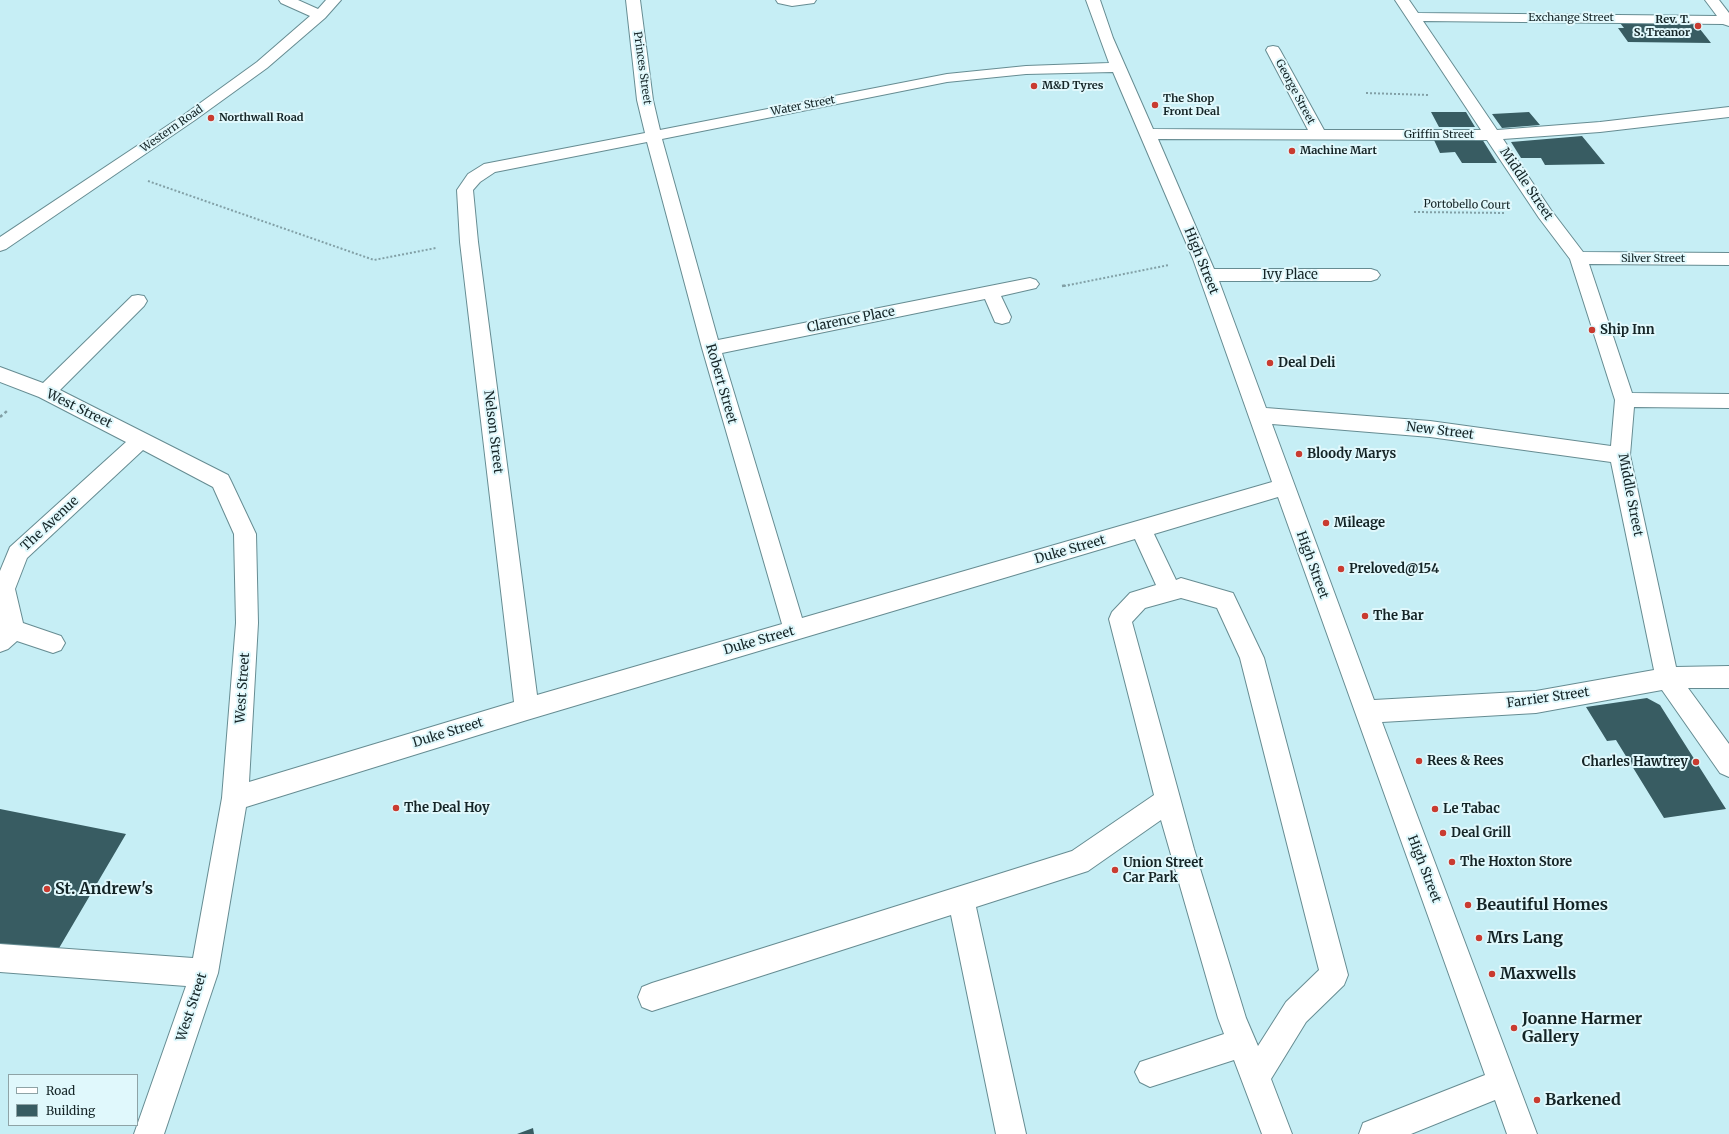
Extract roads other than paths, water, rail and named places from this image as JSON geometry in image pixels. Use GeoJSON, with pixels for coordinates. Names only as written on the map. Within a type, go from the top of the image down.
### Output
{"type":"FeatureCollection","features":[{"type":"Feature","properties":{"kind":"street"},"geometry":{"type":"LineString","coordinates":[[286,0],[320,16]]}},
{"type":"Feature","properties":{"kind":"street","name":"Western Road"},"geometry":{"type":"LineString","coordinates":[[0,245],[190,117],[262,65],[320,16],[334,0]]}},
{"type":"Feature","properties":{"kind":"street","name":"Princes Street"},"geometry":{"type":"LineString","coordinates":[[633,0],[645,100],[653,135]]}},
{"type":"Feature","properties":{"kind":"street"},"geometry":{"type":"LineString","coordinates":[[783,0],[792,2],[809,0]]}},
{"type":"Feature","properties":{"kind":"street","name":"High Street"},"geometry":{"type":"LineString","coordinates":[[1093,0],[1102,22],[1106,38],[1120,67],[1205,267],[1259,415],[1283,487],[1522,1134]]}},
{"type":"Feature","properties":{"kind":"street","name":"Middle Street"},"geometry":{"type":"LineString","coordinates":[[1402,0],[1545,214],[1578,258],[1626,400],[1620,455],[1667,678],[1729,765]]}},
{"type":"Feature","properties":{"kind":"street"},"geometry":{"type":"LineString","coordinates":[[1712,0],[1728,21]]}},
{"type":"Feature","properties":{"kind":"street","name":"Exchange Street"},"geometry":{"type":"LineString","coordinates":[[1414,17],[1728,21]]}},
{"type":"Feature","properties":{"kind":"street","name":"George Street"},"geometry":{"type":"LineString","coordinates":[[1273,50],[1318,134]]}},
{"type":"Feature","properties":{"kind":"street","name":"Water Street"},"geometry":{"type":"LineString","coordinates":[[490,168],[947,78],[1026,70],[1120,67]]}},
{"type":"Feature","properties":{"kind":"street","name":"Griffin Street"},"geometry":{"type":"LineString","coordinates":[[1148,134],[1492,135],[1600,127],[1729,112]]}},
{"type":"Feature","properties":{"kind":"street","name":"Robert Street"},"geometry":{"type":"LineString","coordinates":[[653,135],[711,348],[795,631]]}},
{"type":"Feature","properties":{"kind":"street","name":"Nelson Street"},"geometry":{"type":"LineString","coordinates":[[490,168],[474,178],[465,190],[469,242],[526,709]]}},
{"type":"Feature","properties":{"kind":"street","name":"Silver Street"},"geometry":{"type":"LineString","coordinates":[[1578,258],[1729,259]]}},
{"type":"Feature","properties":{"kind":"street","name":"Ivy Place"},"geometry":{"type":"LineString","coordinates":[[1205,267],[1371,274]]}},
{"type":"Feature","properties":{"kind":"street","name":"Clarence Place"},"geometry":{"type":"LineString","coordinates":[[711,348],[1030,284]]}},
{"type":"Feature","properties":{"kind":"street"},"geometry":{"type":"LineString","coordinates":[[991,293],[1002,317]]}},
{"type":"Feature","properties":{"kind":"street"},"geometry":{"type":"LineString","coordinates":[[46,392],[138,301]]}},
{"type":"Feature","properties":{"kind":"street","name":"West Street"},"geometry":{"type":"LineString","coordinates":[[0,374],[46,392],[221,481],[245,534],[247,623],[235,798],[204,973],[149,1134]]}},
{"type":"Feature","properties":{"kind":"street"},"geometry":{"type":"LineString","coordinates":[[1626,400],[1729,401]]}},
{"type":"Feature","properties":{"kind":"street","name":"New Street"},"geometry":{"type":"LineString","coordinates":[[1259,415],[1430,430],[1620,455]]}},
{"type":"Feature","properties":{"kind":"street","name":"The Avenue"},"geometry":{"type":"LineString","coordinates":[[53,643],[6,636],[4,590],[18,553],[141,440]]}},
{"type":"Feature","properties":{"kind":"street","name":"Duke Street"},"geometry":{"type":"LineString","coordinates":[[235,798],[526,709],[1283,487]]}},
{"type":"Feature","properties":{"kind":"street"},"geometry":{"type":"LineString","coordinates":[[1141,529],[1170,591]]}},
{"type":"Feature","properties":{"kind":"street"},"geometry":{"type":"LineString","coordinates":[[1255,1077],[1296,1012],[1334,975],[1252,658],[1225,600],[1181,588],[1138,600],[1120,619],[1183,857],[1232,1018],[1277,1134]]}},
{"type":"Feature","properties":{"kind":"street","name":"Farrier Street"},"geometry":{"type":"LineString","coordinates":[[1366,712],[1536,702],[1667,678],[1729,677]]}},
{"type":"Feature","properties":{"kind":"street"},"geometry":{"type":"LineString","coordinates":[[652,997],[1078,862],[1168,800]]}},
{"type":"Feature","properties":{"kind":"street"},"geometry":{"type":"LineString","coordinates":[[961,898],[1011,1134]]}},
{"type":"Feature","properties":{"kind":"street"},"geometry":{"type":"LineString","coordinates":[[0,958],[204,973]]}},
{"type":"Feature","properties":{"kind":"street"},"geometry":{"type":"LineString","coordinates":[[1150,1072],[1242,1043]]}},
{"type":"Feature","properties":{"kind":"street"},"geometry":{"type":"LineString","coordinates":[[1374,1134],[1504,1082]]}},
{"type":"Feature","properties":{"kind":"place","name":"Rev. T. S. Treanor"},"geometry":{"type":"Point","coordinates":[1698,26]}},
{"type":"Feature","properties":{"kind":"place","name":"M&D Tyres"},"geometry":{"type":"Point","coordinates":[1034,86]}},
{"type":"Feature","properties":{"kind":"place","name":"The Shop Front Deal"},"geometry":{"type":"Point","coordinates":[1155,105]}},
{"type":"Feature","properties":{"kind":"place","name":"Northwall Road"},"geometry":{"type":"Point","coordinates":[211,118]}},
{"type":"Feature","properties":{"kind":"place","name":"Machine Mart"},"geometry":{"type":"Point","coordinates":[1292,151]}},
{"type":"Feature","properties":{"kind":"place","name":"Ship Inn"},"geometry":{"type":"Point","coordinates":[1592,330]}},
{"type":"Feature","properties":{"kind":"place","name":"Deal Deli"},"geometry":{"type":"Point","coordinates":[1270,363]}},
{"type":"Feature","properties":{"kind":"place","name":"Bloody Marys"},"geometry":{"type":"Point","coordinates":[1299,454]}},
{"type":"Feature","properties":{"kind":"place","name":"Mileage"},"geometry":{"type":"Point","coordinates":[1326,523]}},
{"type":"Feature","properties":{"kind":"place","name":"Preloved@154"},"geometry":{"type":"Point","coordinates":[1341,569]}},
{"type":"Feature","properties":{"kind":"place","name":"The Bar"},"geometry":{"type":"Point","coordinates":[1365,616]}},
{"type":"Feature","properties":{"kind":"place","name":"Rees & Rees"},"geometry":{"type":"Point","coordinates":[1419,761]}},
{"type":"Feature","properties":{"kind":"place","name":"Charles Hawtrey"},"geometry":{"type":"Point","coordinates":[1696,762]}},
{"type":"Feature","properties":{"kind":"place","name":"The Deal Hoy"},"geometry":{"type":"Point","coordinates":[396,808]}},
{"type":"Feature","properties":{"kind":"place","name":"Le Tabac"},"geometry":{"type":"Point","coordinates":[1435,809]}},
{"type":"Feature","properties":{"kind":"place","name":"Deal Grill"},"geometry":{"type":"Point","coordinates":[1443,833]}},
{"type":"Feature","properties":{"kind":"place","name":"The Hoxton Store"},"geometry":{"type":"Point","coordinates":[1452,862]}},
{"type":"Feature","properties":{"kind":"place","name":"Union Street Car Park"},"geometry":{"type":"Point","coordinates":[1115,870]}},
{"type":"Feature","properties":{"kind":"place","name":"St. Andrew's"},"geometry":{"type":"Point","coordinates":[47,889]}},
{"type":"Feature","properties":{"kind":"place","name":"Beautiful Homes"},"geometry":{"type":"Point","coordinates":[1468,905]}},
{"type":"Feature","properties":{"kind":"place","name":"Mrs Lang"},"geometry":{"type":"Point","coordinates":[1479,938]}},
{"type":"Feature","properties":{"kind":"place","name":"Maxwells"},"geometry":{"type":"Point","coordinates":[1492,974]}},
{"type":"Feature","properties":{"kind":"place","name":"Joanne Harmer Gallery"},"geometry":{"type":"Point","coordinates":[1514,1028]}},
{"type":"Feature","properties":{"kind":"place","name":"Barkened"},"geometry":{"type":"Point","coordinates":[1537,1100]}}]}
